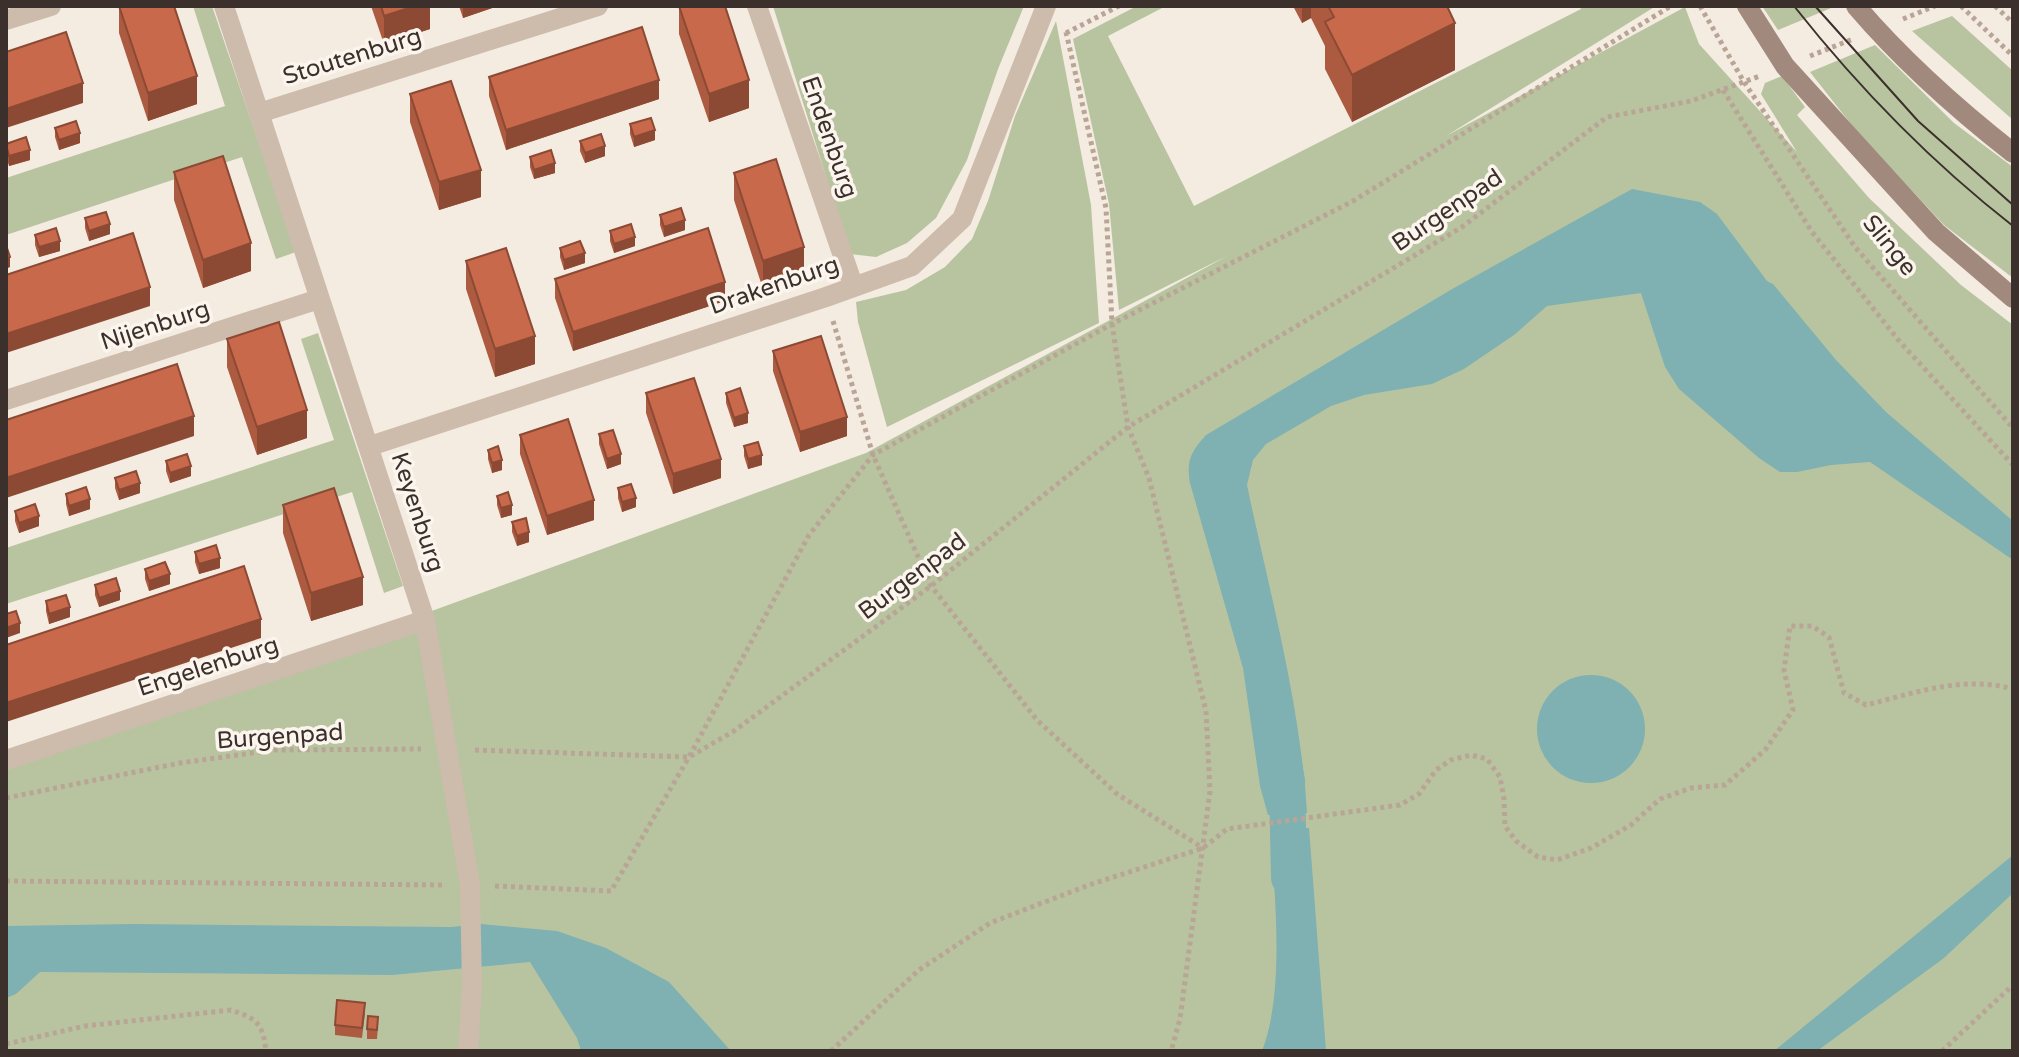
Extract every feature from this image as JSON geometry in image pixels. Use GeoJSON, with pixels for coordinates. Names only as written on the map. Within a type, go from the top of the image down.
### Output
{"type":"FeatureCollection","features":[{"type":"Feature","properties":{"kind":"main road","name":"Slinge"},"geometry":{"type":"LineString","coordinates":[[1747,6],[1785,66],[1936,232],[2013,298]]}},
{"type":"Feature","properties":{"kind":"main road"},"geometry":{"type":"LineString","coordinates":[[1856,6],[1973,121],[2013,153]]}},
{"type":"Feature","properties":{"kind":"street"},"geometry":{"type":"LineString","coordinates":[[6,20],[51,6]]}},
{"type":"Feature","properties":{"kind":"street","name":"Keyenburg"},"geometry":{"type":"LineString","coordinates":[[224,6],[425,620],[470,896],[472,987],[468,1051]]}},
{"type":"Feature","properties":{"kind":"street","name":"Stoutenburg"},"geometry":{"type":"LineString","coordinates":[[259,113],[598,6]]}},
{"type":"Feature","properties":{"kind":"street","name":"Endenburg"},"geometry":{"type":"LineString","coordinates":[[757,6],[853,285]]}},
{"type":"Feature","properties":{"kind":"street","name":"Drakenburg"},"geometry":{"type":"LineString","coordinates":[[370,446],[912,266],[962,219],[1053,13]]}},
{"type":"Feature","properties":{"kind":"street","name":"Nijenburg"},"geometry":{"type":"LineString","coordinates":[[6,400],[319,299]]}},
{"type":"Feature","properties":{"kind":"street","name":"Engelenburg"},"geometry":{"type":"LineString","coordinates":[[6,760],[425,620]]}},
{"type":"Feature","properties":{"kind":"path"},"geometry":{"type":"LineString","coordinates":[[1066,33],[1119,6]]}},
{"type":"Feature","properties":{"kind":"path"},"geometry":{"type":"LineString","coordinates":[[6,881],[470,896],[611,891],[689,757],[809,535],[873,455],[1112,324],[1353,201],[1671,6]]}},
{"type":"Feature","properties":{"kind":"path","name":"Slinge"},"geometry":{"type":"LineString","coordinates":[[1700,6],[1744,82],[1855,247],[2013,428]]}},
{"type":"Feature","properties":{"kind":"path"},"geometry":{"type":"LineString","coordinates":[[1744,82],[1935,6]]}},
{"type":"Feature","properties":{"kind":"path"},"geometry":{"type":"LineString","coordinates":[[1961,6],[2013,56]]}},
{"type":"Feature","properties":{"kind":"path"},"geometry":{"type":"LineString","coordinates":[[1995,6],[2012,21]]}},
{"type":"Feature","properties":{"kind":"path"},"geometry":{"type":"LineString","coordinates":[[1053,13],[1066,33],[1106,208],[1112,324],[1128,427],[1149,478],[1206,711],[1210,791],[1180,1019],[1171,1051]]}},
{"type":"Feature","properties":{"kind":"path","name":"Burgenpad"},"geometry":{"type":"LineString","coordinates":[[6,798],[180,763],[274,750],[447,749],[689,757],[734,731],[931,586],[1128,427],[1462,227],[1607,117],[1691,101],[1744,82]]}},
{"type":"Feature","properties":{"kind":"path"},"geometry":{"type":"LineString","coordinates":[[1723,90],[1812,232],[1900,342],[2013,465]]}},
{"type":"Feature","properties":{"kind":"path"},"geometry":{"type":"LineString","coordinates":[[826,297],[873,455],[931,586],[1037,720],[1117,794],[1203,848]]}},
{"type":"Feature","properties":{"kind":"path"},"geometry":{"type":"LineString","coordinates":[[831,1051],[919,970],[990,923],[1089,885],[1203,848],[1227,829],[1400,805],[1419,794],[1436,770],[1451,760],[1471,755],[1487,759],[1500,777],[1505,826],[1516,841],[1538,857],[1557,860],[1591,848],[1631,825],[1660,799],[1691,788],[1725,785],[1765,750],[1793,710],[1784,670],[1790,626],[1812,626],[1829,637],[1844,693],[1866,705],[1950,684],[2013,689]]}},
{"type":"Feature","properties":{"kind":"path"},"geometry":{"type":"LineString","coordinates":[[1942,1051],[2013,985]]}},
{"type":"Feature","properties":{"kind":"path"},"geometry":{"type":"LineString","coordinates":[[6,1044],[85,1026],[231,1010],[253,1017],[265,1033],[266,1051]]}},
{"type":"Feature","properties":{"kind":"green space"},"geometry":{"type":"Polygon","coordinates":[[[193,6],[212,6],[296,252],[276,259],[242,157],[6,235],[6,178],[225,106],[193,6]]]}},
{"type":"Feature","properties":{"kind":"green space"},"geometry":{"type":"Polygon","coordinates":[[[773,6],[1024,6],[998,69],[967,160],[936,218],[907,243],[876,257],[850,254],[773,6]]]}},
{"type":"Feature","properties":{"kind":"green space"},"geometry":{"type":"Polygon","coordinates":[[[1137,6],[1166,6],[1108,36],[1194,206],[1581,9],[1580,6],[1656,6],[1446,136],[1685,7],[1699,44],[1797,152],[1761,94],[1765,83],[1782,76],[1805,107],[1797,115],[1869,198],[1961,285],[2013,325],[2013,1051],[6,1051],[6,766],[866,453],[1227,256],[1119,310],[1109,204],[1073,39],[1137,6]]]}},
{"type":"Feature","properties":{"kind":"green space"},"geometry":{"type":"Polygon","coordinates":[[[1762,6],[1836,6],[1778,30],[1762,6]]]}},
{"type":"Feature","properties":{"kind":"green space"},"geometry":{"type":"Polygon","coordinates":[[[1952,16],[2013,71],[2013,120],[1912,31],[1952,16]]]}},
{"type":"Feature","properties":{"kind":"green space"},"geometry":{"type":"Polygon","coordinates":[[[1056,21],[1091,205],[1099,323],[887,427],[858,322],[856,302],[906,290],[945,267],[972,239],[988,201],[1015,116],[1056,21]]]}},
{"type":"Feature","properties":{"kind":"green space"},"geometry":{"type":"Polygon","coordinates":[[[1875,45],[1954,123],[2013,167],[2013,278],[1944,225],[1858,133],[1810,72],[1875,45]]]}},
{"type":"Feature","properties":{"kind":"green space"},"geometry":{"type":"Polygon","coordinates":[[[318,333],[403,586],[384,593],[352,492],[6,604],[6,548],[334,440],[301,339],[318,333]]]}},
{"type":"Feature","properties":{"kind":"water"},"geometry":{"type":"Polygon","coordinates":[[[1632,189],[1700,202],[1717,214],[1767,281],[1773,284],[1836,360],[1886,412],[2013,521],[2013,560],[1870,462],[1780,472],[1759,458],[1679,389],[1665,367],[1641,293],[1547,306],[1514,335],[1464,369],[1432,384],[1364,395],[1331,406],[1266,444],[1253,460],[1247,485],[1291,689],[1307,813],[1268,815],[1260,786],[1243,668],[1190,483],[1189,462],[1193,452],[1206,435],[1454,288],[1632,189]]]}},
{"type":"Feature","properties":{"kind":"water"},"geometry":{"type":"Polygon","coordinates":[[[1591,675],[1612,679],[1629,691],[1641,708],[1645,729],[1641,750],[1629,767],[1612,779],[1591,783],[1570,779],[1553,767],[1541,750],[1537,729],[1541,708],[1553,691],[1570,679],[1591,675]]]}},
{"type":"Feature","properties":{"kind":"water"},"geometry":{"type":"Polygon","coordinates":[[[1309,828],[1326,1051],[1262,1051],[1274,1001],[1276,972],[1276,912],[1270,830],[1309,828]]]}},
{"type":"Feature","properties":{"kind":"water"},"geometry":{"type":"Polygon","coordinates":[[[2013,855],[2013,893],[1944,958],[1817,1051],[1774,1051],[2013,855]]]}},
{"type":"Feature","properties":{"kind":"water"},"geometry":{"type":"Polygon","coordinates":[[[481,924],[557,931],[606,948],[669,982],[731,1051],[581,1051],[577,1038],[530,962],[392,975],[40,972],[16,994],[6,998],[6,926],[451,927],[481,924]]]}},
{"type":"Feature","properties":{"kind":"building"},"geometry":{"type":"Polygon","coordinates":[[[119,6],[174,6],[197,76],[148,93],[119,6]]]}},
{"type":"Feature","properties":{"kind":"building"},"geometry":{"type":"Polygon","coordinates":[[[381,6],[415,6],[384,16],[381,6]]]}},
{"type":"Feature","properties":{"kind":"building"},"geometry":{"type":"Polygon","coordinates":[[[679,6],[725,6],[749,80],[709,94],[679,6]]]}},
{"type":"Feature","properties":{"kind":"building"},"geometry":{"type":"Polygon","coordinates":[[[1328,6],[1447,6],[1455,23],[1352,75],[1325,22],[1334,17],[1328,6]]]}},
{"type":"Feature","properties":{"kind":"building"},"geometry":{"type":"Polygon","coordinates":[[[642,27],[659,80],[506,130],[489,77],[642,27]]]}},
{"type":"Feature","properties":{"kind":"building"},"geometry":{"type":"Polygon","coordinates":[[[66,32],[83,83],[6,109],[6,52],[66,32]]]}},
{"type":"Feature","properties":{"kind":"building"},"geometry":{"type":"Polygon","coordinates":[[[451,81],[481,170],[439,182],[410,94],[451,81]]]}},
{"type":"Feature","properties":{"kind":"building"},"geometry":{"type":"Polygon","coordinates":[[[651,118],[655,130],[634,137],[630,124],[651,118]]]}},
{"type":"Feature","properties":{"kind":"building"},"geometry":{"type":"Polygon","coordinates":[[[76,121],[80,133],[59,140],[55,128],[76,121]]]}},
{"type":"Feature","properties":{"kind":"building"},"geometry":{"type":"Polygon","coordinates":[[[601,134],[605,146],[585,153],[580,141],[601,134]]]}},
{"type":"Feature","properties":{"kind":"building"},"geometry":{"type":"Polygon","coordinates":[[[26,137],[30,150],[9,156],[6,144],[26,137]]]}},
{"type":"Feature","properties":{"kind":"building"},"geometry":{"type":"Polygon","coordinates":[[[551,150],[555,163],[534,170],[530,157],[551,150]]]}},
{"type":"Feature","properties":{"kind":"building"},"geometry":{"type":"Polygon","coordinates":[[[223,156],[251,243],[203,260],[174,172],[223,156]]]}},
{"type":"Feature","properties":{"kind":"building"},"geometry":{"type":"Polygon","coordinates":[[[776,159],[804,247],[763,261],[734,173],[776,159]]]}},
{"type":"Feature","properties":{"kind":"building"},"geometry":{"type":"Polygon","coordinates":[[[681,208],[685,220],[664,227],[660,215],[681,208]]]}},
{"type":"Feature","properties":{"kind":"building"},"geometry":{"type":"Polygon","coordinates":[[[106,212],[110,224],[89,231],[85,218],[106,212]]]}},
{"type":"Feature","properties":{"kind":"building"},"geometry":{"type":"Polygon","coordinates":[[[631,224],[635,237],[614,244],[610,231],[631,224]]]}},
{"type":"Feature","properties":{"kind":"building"},"geometry":{"type":"Polygon","coordinates":[[[56,228],[60,241],[39,247],[35,235],[56,228]]]}},
{"type":"Feature","properties":{"kind":"building"},"geometry":{"type":"Polygon","coordinates":[[[708,228],[725,282],[573,332],[555,279],[708,228]]]}},
{"type":"Feature","properties":{"kind":"building"},"geometry":{"type":"Polygon","coordinates":[[[133,233],[150,287],[6,334],[6,275],[133,233]]]}},
{"type":"Feature","properties":{"kind":"building"},"geometry":{"type":"Polygon","coordinates":[[[580,241],[585,253],[564,260],[560,248],[580,241]]]}},
{"type":"Feature","properties":{"kind":"building"},"geometry":{"type":"Polygon","coordinates":[[[506,248],[535,336],[495,349],[466,261],[506,248]]]}},
{"type":"Feature","properties":{"kind":"building"},"geometry":{"type":"Polygon","coordinates":[[[279,322],[307,410],[257,427],[227,339],[279,322]]]}},
{"type":"Feature","properties":{"kind":"building"},"geometry":{"type":"Polygon","coordinates":[[[821,336],[847,417],[800,432],[773,351],[821,336]]]}},
{"type":"Feature","properties":{"kind":"building"},"geometry":{"type":"Polygon","coordinates":[[[177,364],[194,416],[6,478],[6,420],[177,364]]]}},
{"type":"Feature","properties":{"kind":"building"},"geometry":{"type":"Polygon","coordinates":[[[694,378],[721,459],[673,474],[646,393],[694,378]]]}},
{"type":"Feature","properties":{"kind":"building"},"geometry":{"type":"Polygon","coordinates":[[[740,388],[748,413],[734,418],[726,393],[740,388]]]}},
{"type":"Feature","properties":{"kind":"building"},"geometry":{"type":"Polygon","coordinates":[[[568,419],[594,500],[547,516],[520,435],[568,419]]]}},
{"type":"Feature","properties":{"kind":"building"},"geometry":{"type":"Polygon","coordinates":[[[613,430],[621,454],[607,459],[599,434],[613,430]]]}},
{"type":"Feature","properties":{"kind":"building"},"geometry":{"type":"Polygon","coordinates":[[[758,442],[762,455],[748,459],[744,446],[758,442]]]}},
{"type":"Feature","properties":{"kind":"building"},"geometry":{"type":"Polygon","coordinates":[[[498,446],[502,460],[492,463],[488,450],[498,446]]]}},
{"type":"Feature","properties":{"kind":"building"},"geometry":{"type":"Polygon","coordinates":[[[187,454],[191,466],[170,473],[166,461],[187,454]]]}},
{"type":"Feature","properties":{"kind":"building"},"geometry":{"type":"Polygon","coordinates":[[[136,471],[140,483],[119,490],[115,478],[136,471]]]}},
{"type":"Feature","properties":{"kind":"building"},"geometry":{"type":"Polygon","coordinates":[[[631,484],[636,498],[622,502],[618,488],[631,484]]]}},
{"type":"Feature","properties":{"kind":"building"},"geometry":{"type":"Polygon","coordinates":[[[86,487],[90,499],[69,506],[66,494],[86,487]]]}},
{"type":"Feature","properties":{"kind":"building"},"geometry":{"type":"Polygon","coordinates":[[[334,488],[363,577],[311,593],[283,505],[334,488]]]}},
{"type":"Feature","properties":{"kind":"building"},"geometry":{"type":"Polygon","coordinates":[[[508,492],[512,505],[501,508],[497,496],[508,492]]]}},
{"type":"Feature","properties":{"kind":"building"},"geometry":{"type":"Polygon","coordinates":[[[35,504],[39,516],[19,523],[15,511],[35,504]]]}},
{"type":"Feature","properties":{"kind":"building"},"geometry":{"type":"Polygon","coordinates":[[[526,518],[529,532],[517,536],[512,522],[526,518]]]}},
{"type":"Feature","properties":{"kind":"building"},"geometry":{"type":"Polygon","coordinates":[[[216,545],[220,558],[199,564],[195,552],[216,545]]]}},
{"type":"Feature","properties":{"kind":"building"},"geometry":{"type":"Polygon","coordinates":[[[165,562],[170,574],[149,581],[145,569],[165,562]]]}},
{"type":"Feature","properties":{"kind":"building"},"geometry":{"type":"Polygon","coordinates":[[[244,566],[261,619],[6,703],[6,645],[244,566]]]}},
{"type":"Feature","properties":{"kind":"building"},"geometry":{"type":"Polygon","coordinates":[[[116,578],[120,591],[99,598],[95,585],[116,578]]]}},
{"type":"Feature","properties":{"kind":"building"},"geometry":{"type":"Polygon","coordinates":[[[66,595],[70,607],[49,614],[46,601],[66,595]]]}},
{"type":"Feature","properties":{"kind":"building"},"geometry":{"type":"Polygon","coordinates":[[[16,611],[20,623],[6,628],[6,614],[16,611]]]}},
{"type":"Feature","properties":{"kind":"building"},"geometry":{"type":"Polygon","coordinates":[[[337,1000],[365,1003],[362,1028],[335,1025],[337,1000]]]}},
{"type":"Feature","properties":{"kind":"building"},"geometry":{"type":"Polygon","coordinates":[[[368,1016],[378,1017],[377,1030],[367,1029],[368,1016]]]}},
{"type":"Feature","properties":{"kind":"waterway"},"geometry":{"type":"LineString","coordinates":[[1284,765],[1289,878]]}},
{"type":"Feature","properties":{"kind":"tram line"},"geometry":{"type":"LineString","coordinates":[[1794,6],[1844,66],[1897,122],[1953,176],[2013,226]]}},
{"type":"Feature","properties":{"kind":"tram line"},"geometry":{"type":"LineString","coordinates":[[1815,6],[1918,121],[2013,205]]}}]}
